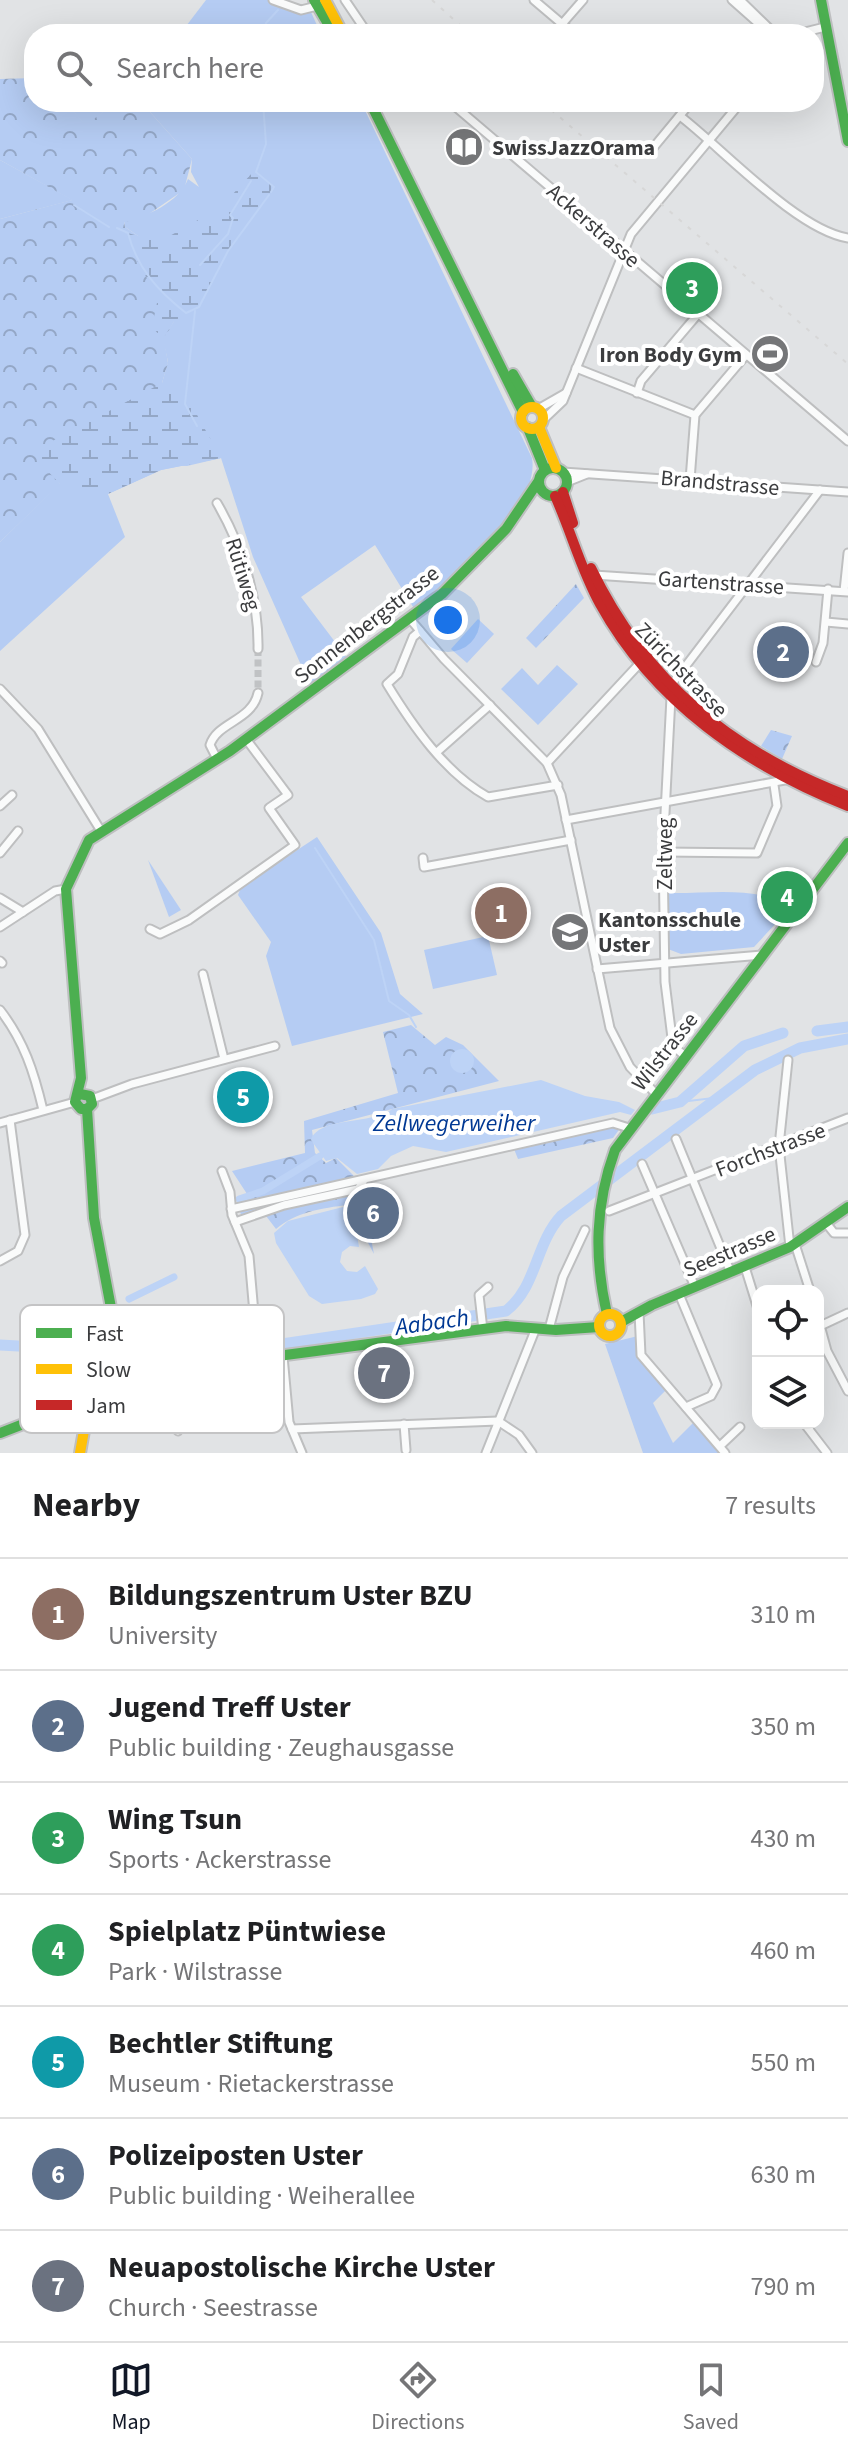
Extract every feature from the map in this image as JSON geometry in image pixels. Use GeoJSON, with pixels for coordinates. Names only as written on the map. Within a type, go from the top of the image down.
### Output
{"type":"FeatureCollection","features":[{"type":"Feature","properties":{"kind":"street"},"geometry":{"type":"LineString","coordinates":[[273,0],[301,10],[321,2]]}},
{"type":"Feature","properties":{"kind":"street"},"geometry":{"type":"LineString","coordinates":[[345,0],[361,24]]}},
{"type":"Feature","properties":{"kind":"street"},"geometry":{"type":"LineString","coordinates":[[534,0],[562,24],[583,0]]}},
{"type":"Feature","properties":{"kind":"street"},"geometry":{"type":"LineString","coordinates":[[732,0],[763,24]]}},
{"type":"Feature","properties":{"kind":"street"},"geometry":{"type":"LineString","coordinates":[[740,0],[765,24]]}},
{"type":"Feature","properties":{"kind":"street"},"geometry":{"type":"LineString","coordinates":[[821,0],[845,110],[848,141]]}},
{"type":"Feature","properties":{"kind":"street"},"geometry":{"type":"LineString","coordinates":[[321,2],[330,24]]}},
{"type":"Feature","properties":{"kind":"street"},"geometry":{"type":"LineString","coordinates":[[321,2],[336,24]]}},
{"type":"Feature","properties":{"kind":"street"},"geometry":{"type":"LineString","coordinates":[[375,112],[531,409]]}},
{"type":"Feature","properties":{"kind":"street"},"geometry":{"type":"LineString","coordinates":[[382,112],[537,425]]}},
{"type":"Feature","properties":{"kind":"street","name":"Ackerstrasse"},"geometry":{"type":"LineString","coordinates":[[462,112],[848,441]]}},
{"type":"Feature","properties":{"kind":"street"},"geometry":{"type":"LineString","coordinates":[[653,148],[683,112]]}},
{"type":"Feature","properties":{"kind":"street"},"geometry":{"type":"LineString","coordinates":[[537,425],[559,407],[566,393],[631,234],[733,112]]}},
{"type":"Feature","properties":{"kind":"street"},"geometry":{"type":"LineString","coordinates":[[680,116],[804,220],[829,233],[848,238]]}},
{"type":"Feature","properties":{"kind":"street"},"geometry":{"type":"LineString","coordinates":[[637,393],[641,381],[698,314]]}},
{"type":"Feature","properties":{"kind":"street"},"geometry":{"type":"LineString","coordinates":[[690,480],[695,415],[746,355]]}},
{"type":"Feature","properties":{"kind":"street"},"geometry":{"type":"LineString","coordinates":[[576,368],[695,415]]}},
{"type":"Feature","properties":{"kind":"street"},"geometry":{"type":"LineString","coordinates":[[537,425],[521,421],[531,409],[566,393]]}},
{"type":"Feature","properties":{"kind":"street","name":"Zürichstrasse"},"geometry":{"type":"LineString","coordinates":[[537,425],[601,606],[641,662],[753,752],[792,775],[848,796]]}},
{"type":"Feature","properties":{"kind":"street","name":"Brandstrasse"},"geometry":{"type":"LineString","coordinates":[[556,482],[592,473],[848,492]]}},
{"type":"Feature","properties":{"kind":"street","name":"Sonnenbergstrasse"},"geometry":{"type":"LineString","coordinates":[[526,505],[538,482],[556,482]]}},
{"type":"Feature","properties":{"kind":"street","name":"Zürichstrasse"},"geometry":{"type":"LineString","coordinates":[[556,482],[594,575],[625,630],[672,689],[709,729],[779,783],[848,806]]}},
{"type":"Feature","properties":{"kind":"street","name":"Sonnenbergstrasse"},"geometry":{"type":"LineString","coordinates":[[111,1305],[96,1232],[66,889],[86,844],[101,831],[246,739],[410,619],[478,560],[526,505],[556,482]]}},
{"type":"Feature","properties":{"kind":"street"},"geometry":{"type":"LineString","coordinates":[[672,689],[820,490]]}},
{"type":"Feature","properties":{"kind":"street","name":"Rütiweg"},"geometry":{"type":"LineString","coordinates":[[217,503],[233,535],[254,598],[259,617],[258,649]]}},
{"type":"Feature","properties":{"kind":"street"},"geometry":{"type":"LineString","coordinates":[[846,592],[848,553]]}},
{"type":"Feature","properties":{"kind":"street","name":"Gartenstrasse"},"geometry":{"type":"LineString","coordinates":[[594,575],[846,592]]}},
{"type":"Feature","properties":{"kind":"street"},"geometry":{"type":"LineString","coordinates":[[816,662],[822,649],[828,589]]}},
{"type":"Feature","properties":{"kind":"street"},"geometry":{"type":"LineString","coordinates":[[410,619],[547,763],[558,785],[597,969],[618,1049],[656,1094]]}},
{"type":"Feature","properties":{"kind":"street"},"geometry":{"type":"LineString","coordinates":[[826,622],[848,624]]}},
{"type":"Feature","properties":{"kind":"street"},"geometry":{"type":"LineString","coordinates":[[420,631],[413,637],[398,674],[387,684],[404,712],[457,775],[488,797],[558,785]]}},
{"type":"Feature","properties":{"kind":"street"},"geometry":{"type":"LineString","coordinates":[[547,763],[641,662]]}},
{"type":"Feature","properties":{"kind":"street"},"geometry":{"type":"LineString","coordinates":[[0,689],[38,729],[101,831]]}},
{"type":"Feature","properties":{"kind":"street","name":"Zeltweg"},"geometry":{"type":"LineString","coordinates":[[672,689],[663,852],[666,961],[671,1037],[677,1051],[685,1056]]}},
{"type":"Feature","properties":{"kind":"street"},"geometry":{"type":"LineString","coordinates":[[217,759],[210,745],[212,738],[247,714],[256,705],[258,693]]}},
{"type":"Feature","properties":{"kind":"street"},"geometry":{"type":"LineString","coordinates":[[437,752],[490,705]]}},
{"type":"Feature","properties":{"kind":"street"},"geometry":{"type":"LineString","coordinates":[[150,929],[160,934],[189,920],[295,845],[269,808],[288,795],[246,739]]}},
{"type":"Feature","properties":{"kind":"street"},"geometry":{"type":"LineString","coordinates":[[566,820],[779,783],[777,806],[757,853],[663,852]]}},
{"type":"Feature","properties":{"kind":"street"},"geometry":{"type":"LineString","coordinates":[[0,806],[12,795]]}},
{"type":"Feature","properties":{"kind":"street"},"geometry":{"type":"LineString","coordinates":[[0,853],[18,831]]}},
{"type":"Feature","properties":{"kind":"street"},"geometry":{"type":"LineString","coordinates":[[423,858],[424,867],[571,840]]}},
{"type":"Feature","properties":{"kind":"street","name":"Wilstrasse"},"geometry":{"type":"LineString","coordinates":[[607,1314],[596,1262],[600,1195],[605,1174],[629,1128],[848,843]]}},
{"type":"Feature","properties":{"kind":"street"},"geometry":{"type":"LineString","coordinates":[[0,927],[55,891],[66,889]]}},
{"type":"Feature","properties":{"kind":"street"},"geometry":{"type":"LineString","coordinates":[[0,898],[23,912]]}},
{"type":"Feature","properties":{"kind":"street"},"geometry":{"type":"LineString","coordinates":[[597,969],[762,955]]}},
{"type":"Feature","properties":{"kind":"street"},"geometry":{"type":"LineString","coordinates":[[203,974],[224,1059]]}},
{"type":"Feature","properties":{"kind":"street"},"geometry":{"type":"LineString","coordinates":[[0,1010],[18,1032],[29,1057],[43,1110]]}},
{"type":"Feature","properties":{"kind":"street"},"geometry":{"type":"LineString","coordinates":[[0,1123],[275,1046]]}},
{"type":"Feature","properties":{"kind":"street"},"geometry":{"type":"LineString","coordinates":[[788,1060],[779,1146],[792,1245],[808,1285]]}},
{"type":"Feature","properties":{"kind":"street","name":"Forchstrasse"},"geometry":{"type":"LineString","coordinates":[[609,1211],[848,1118]]}},
{"type":"Feature","properties":{"kind":"street"},"geometry":{"type":"LineString","coordinates":[[0,1261],[18,1251],[25,1235],[10,1120]]}},
{"type":"Feature","properties":{"kind":"street"},"geometry":{"type":"LineString","coordinates":[[231,1209],[254,1201],[355,1180],[363,1182],[613,1123],[629,1128]]}},
{"type":"Feature","properties":{"kind":"street","name":"Forchstrasse"},"geometry":{"type":"LineString","coordinates":[[676,1139],[692,1179]]}},
{"type":"Feature","properties":{"kind":"street"},"geometry":{"type":"LineString","coordinates":[[642,1164],[695,1287]]}},
{"type":"Feature","properties":{"kind":"street"},"geometry":{"type":"LineString","coordinates":[[222,1171],[230,1192],[235,1222],[249,1256],[253,1305]]}},
{"type":"Feature","properties":{"kind":"street"},"geometry":{"type":"LineString","coordinates":[[692,1179],[731,1273]]}},
{"type":"Feature","properties":{"kind":"street"},"geometry":{"type":"LineString","coordinates":[[235,1222],[284,1205],[358,1189],[363,1182]]}},
{"type":"Feature","properties":{"kind":"street","name":"Seestrasse"},"geometry":{"type":"LineString","coordinates":[[621,1322],[792,1245],[848,1207]]}},
{"type":"Feature","properties":{"kind":"street"},"geometry":{"type":"LineString","coordinates":[[826,1223],[834,1233],[848,1233]]}},
{"type":"Feature","properties":{"kind":"street"},"geometry":{"type":"LineString","coordinates":[[549,1329],[563,1277],[585,1230]]}},
{"type":"Feature","properties":{"kind":"street"},"geometry":{"type":"LineString","coordinates":[[745,1267],[752,1290]]}},
{"type":"Feature","properties":{"kind":"street"},"geometry":{"type":"LineString","coordinates":[[482,1326],[479,1295],[488,1287]]}},
{"type":"Feature","properties":{"kind":"street"},"geometry":{"type":"LineString","coordinates":[[679,1294],[717,1385],[711,1396],[686,1407]]}},
{"type":"Feature","properties":{"kind":"street"},"geometry":{"type":"LineString","coordinates":[[639,1312],[641,1355],[722,1450],[740,1427]]}},
{"type":"Feature","properties":{"kind":"street"},"geometry":{"type":"LineString","coordinates":[[824,1322],[848,1313]]}},
{"type":"Feature","properties":{"kind":"street"},"geometry":{"type":"LineString","coordinates":[[607,1314],[616,1315],[621,1322],[620,1331],[612,1336],[604,1335],[599,1327],[600,1319],[607,1314]]}},
{"type":"Feature","properties":{"kind":"street"},"geometry":{"type":"LineString","coordinates":[[284,1356],[482,1326],[549,1329],[599,1327]]}},
{"type":"Feature","properties":{"kind":"street"},"geometry":{"type":"LineString","coordinates":[[486,1453],[536,1328]]}},
{"type":"Feature","properties":{"kind":"street"},"geometry":{"type":"LineString","coordinates":[[824,1338],[833,1364],[848,1391]]}},
{"type":"Feature","properties":{"kind":"street"},"geometry":{"type":"LineString","coordinates":[[284,1372],[286,1405],[302,1453]]}},
{"type":"Feature","properties":{"kind":"street"},"geometry":{"type":"LineString","coordinates":[[292,1429],[498,1421],[519,1435],[532,1453]]}},
{"type":"Feature","properties":{"kind":"street"},"geometry":{"type":"LineString","coordinates":[[404,1424],[406,1450]]}},
{"type":"Feature","properties":{"kind":"street"},"geometry":{"type":"LineString","coordinates":[[0,1433],[20,1425]]}},
{"type":"Feature","properties":{"kind":"street"},"geometry":{"type":"LineString","coordinates":[[809,1429],[827,1453]]}},
{"type":"Feature","properties":{"kind":"street"},"geometry":{"type":"LineString","coordinates":[[80,1453],[82,1433]]}},
{"type":"Feature","properties":{"kind":"green space"},"geometry":{"type":"Polygon","coordinates":[[[206,0],[273,0],[310,10],[316,24],[188,24],[206,0]]]}},
{"type":"Feature","properties":{"kind":"green space"},"geometry":{"type":"Polygon","coordinates":[[[24,78],[24,112],[74,112],[86,125],[103,112],[150,112],[192,159],[184,190],[143,218],[124,222],[125,227],[141,238],[186,313],[174,321],[164,339],[168,363],[162,383],[186,395],[221,458],[187,466],[45,459],[60,484],[0,542],[0,219],[72,200],[0,160],[0,79],[24,78]]]}},
{"type":"Feature","properties":{"kind":"green space"},"geometry":{"type":"Polygon","coordinates":[[[74,112],[104,112],[86,126],[74,112]]]}},
{"type":"Feature","properties":{"kind":"green space"},"geometry":{"type":"Polygon","coordinates":[[[150,112],[366,112],[532,458],[531,478],[523,499],[508,521],[470,563],[415,610],[375,545],[301,597],[351,663],[313,692],[253,557],[221,458],[161,470],[108,494],[125,537],[0,651],[0,542],[162,383],[168,362],[163,339],[174,321],[141,238],[125,227],[124,221],[161,207],[177,195],[188,179],[199,187],[191,172],[192,159],[150,112]]]}},
{"type":"Feature","properties":{"kind":"green space"},"geometry":{"type":"Polygon","coordinates":[[[0,160],[73,200],[0,219],[0,160]]]}},
{"type":"Feature","properties":{"kind":"green space"},"geometry":{"type":"Polygon","coordinates":[[[253,172],[274,187],[228,251],[199,307],[174,321],[163,339],[152,327],[158,298],[133,253],[128,233],[159,242],[221,207],[253,172]]]}},
{"type":"Feature","properties":{"kind":"green space"},"geometry":{"type":"Polygon","coordinates":[[[162,383],[186,395],[221,458],[161,470],[108,494],[60,484],[40,463],[43,446],[162,383]]]}},
{"type":"Feature","properties":{"kind":"green space"},"geometry":{"type":"Polygon","coordinates":[[[576,584],[584,598],[536,648],[526,638],[576,584]]]}},
{"type":"Feature","properties":{"kind":"green space"},"geometry":{"type":"Polygon","coordinates":[[[478,619],[494,634],[467,663],[451,649],[478,619]]]}},
{"type":"Feature","properties":{"kind":"green space"},"geometry":{"type":"Polygon","coordinates":[[[557,665],[578,684],[538,725],[501,689],[522,668],[538,685],[557,665]]]}},
{"type":"Feature","properties":{"kind":"green space"},"geometry":{"type":"Polygon","coordinates":[[[771,730],[792,736],[782,759],[761,746],[771,730]]]}},
{"type":"Feature","properties":{"kind":"green space"},"geometry":{"type":"Polygon","coordinates":[[[317,837],[381,933],[400,994],[423,1014],[292,1046],[266,956],[271,942],[238,895],[241,887],[317,837]]]}},
{"type":"Feature","properties":{"kind":"green space"},"geometry":{"type":"Polygon","coordinates":[[[148,860],[181,910],[169,917],[148,860]]]}},
{"type":"Feature","properties":{"kind":"green space"},"geometry":{"type":"Polygon","coordinates":[[[669,893],[748,893],[778,900],[791,907],[754,947],[681,954],[668,949],[669,893]]]}},
{"type":"Feature","properties":{"kind":"green space"},"geometry":{"type":"Polygon","coordinates":[[[488,936],[497,975],[433,989],[424,950],[488,936]]]}},
{"type":"Feature","properties":{"kind":"green space"},"geometry":{"type":"Polygon","coordinates":[[[411,1025],[435,1045],[446,1037],[463,1045],[499,1081],[312,1130],[315,1153],[326,1163],[336,1158],[360,1182],[374,1254],[348,1205],[301,1215],[276,1229],[263,1212],[243,1221],[237,1202],[249,1197],[232,1171],[305,1153],[304,1121],[398,1093],[383,1032],[411,1025]]]}},
{"type":"Feature","properties":{"kind":"green space"},"geometry":{"type":"Polygon","coordinates":[[[610,1126],[621,1127],[613,1138],[518,1159],[514,1149],[610,1126]]]}},
{"type":"Feature","properties":{"kind":"green space"},"geometry":{"type":"Polygon","coordinates":[[[638,1336],[640,1356],[667,1389],[653,1403],[673,1443],[695,1421],[724,1453],[643,1453],[605,1344],[638,1336]]]}},
{"type":"Feature","properties":{"kind":"water"},"geometry":{"type":"Polygon","coordinates":[[[462,1049],[470,1053],[474,1061],[470,1069],[462,1073],[454,1069],[450,1061],[454,1053],[462,1049]]]}},
{"type":"Feature","properties":{"kind":"water","name":"Zellwegerweiher"},"geometry":{"type":"Polygon","coordinates":[[[541,1080],[585,1096],[619,1102],[635,1110],[631,1115],[620,1112],[446,1152],[413,1146],[391,1156],[378,1169],[357,1174],[337,1158],[326,1161],[311,1140],[324,1127],[372,1117],[392,1109],[541,1080]]]}},
{"type":"Feature","properties":{"kind":"water"},"geometry":{"type":"Polygon","coordinates":[[[347,1206],[355,1223],[359,1247],[350,1246],[342,1252],[340,1262],[347,1271],[357,1272],[365,1266],[378,1289],[375,1294],[361,1299],[322,1304],[309,1296],[276,1243],[274,1233],[288,1221],[347,1206]]]}},
{"type":"Feature","properties":{"kind":"waterway"},"geometry":{"type":"LineString","coordinates":[[266,24],[278,10]]}},
{"type":"Feature","properties":{"kind":"waterway"},"geometry":{"type":"LineString","coordinates":[[264,112],[266,144],[256,172],[274,187],[271,192]]}},
{"type":"Feature","properties":{"kind":"waterway"},"geometry":{"type":"LineString","coordinates":[[200,265],[228,234],[233,218],[230,215],[251,181]]}},
{"type":"Feature","properties":{"kind":"waterway"},"geometry":{"type":"LineString","coordinates":[[117,228],[128,233],[137,257],[150,278],[186,313],[199,307],[228,251],[269,195]]}},
{"type":"Feature","properties":{"kind":"waterway"},"geometry":{"type":"LineString","coordinates":[[74,205],[109,227]]}},
{"type":"Feature","properties":{"kind":"waterway"},"geometry":{"type":"LineString","coordinates":[[195,311],[185,404],[197,426]]}},
{"type":"Feature","properties":{"kind":"waterway"},"geometry":{"type":"LineString","coordinates":[[315,848],[374,940],[389,1001],[409,1015],[416,1027]]}},
{"type":"Feature","properties":{"kind":"waterway"},"geometry":{"type":"LineString","coordinates":[[817,1031],[848,1027]]}},
{"type":"Feature","properties":{"kind":"waterway"},"geometry":{"type":"LineString","coordinates":[[652,1109],[680,1102],[744,1046],[783,1033]]}},
{"type":"Feature","properties":{"kind":"waterway","name":"Aabach"},"geometry":{"type":"LineString","coordinates":[[284,1344],[506,1311],[524,1290],[546,1239],[561,1216],[755,1070],[800,1048],[848,1039]]}},
{"type":"Feature","properties":{"kind":"waterway","name":"Aabach"},"geometry":{"type":"LineString","coordinates":[[680,1102],[722,1097]]}},
{"type":"Feature","properties":{"kind":"waterway"},"geometry":{"type":"LineString","coordinates":[[239,1199],[263,1191],[320,1156]]}},
{"type":"Feature","properties":{"kind":"waterway"},"geometry":{"type":"LineString","coordinates":[[129,1299],[174,1277]]}},
{"type":"Feature","properties":{"kind":"waterway","name":"Aabach"},"geometry":{"type":"LineString","coordinates":[[0,1345],[20,1346]]}},
{"type":"Feature","properties":{"kind":"tunnel"},"geometry":{"type":"LineString","coordinates":[[258,649],[258,693]]}},
{"type":"Feature","properties":{"kind":"railway"},"geometry":{"type":"LineString","coordinates":[[432,0],[459,24]]}},
{"type":"Feature","properties":{"kind":"railway"},"geometry":{"type":"LineString","coordinates":[[554,112],[848,364]]}},
{"type":"Feature","properties":{"kind":"traffic: fast"},"geometry":{"type":"LineString","coordinates":[[314,0],[328,24]]}},
{"type":"Feature","properties":{"kind":"traffic: fast"},"geometry":{"type":"LineString","coordinates":[[821,0],[848,141]]}},
{"type":"Feature","properties":{"kind":"traffic: fast"},"geometry":{"type":"LineString","coordinates":[[375,112],[523,412]]}},
{"type":"Feature","properties":{"kind":"traffic: fast"},"geometry":{"type":"LineString","coordinates":[[513,374],[532,407]]}},
{"type":"Feature","properties":{"kind":"traffic: fast"},"geometry":{"type":"LineString","coordinates":[[528,428],[545,470]]}},
{"type":"Feature","properties":{"kind":"traffic: fast"},"geometry":{"type":"LineString","coordinates":[[553,468],[563,472],[567,482],[563,492],[553,496],[543,492],[539,482],[543,472],[553,468]]}},
{"type":"Feature","properties":{"kind":"traffic: fast"},"geometry":{"type":"LineString","coordinates":[[80,1094],[90,1096],[92,1104],[87,1109],[81,1109],[75,1102],[81,1078],[66,889],[89,840],[230,751],[442,594],[506,529],[538,482]]}},
{"type":"Feature","properties":{"kind":"traffic: fast"},"geometry":{"type":"LineString","coordinates":[[607,1314],[600,1272],[599,1231],[603,1191],[615,1150],[848,843]]}},
{"type":"Feature","properties":{"kind":"traffic: fast"},"geometry":{"type":"LineString","coordinates":[[87,1109],[94,1218],[110,1305]]}},
{"type":"Feature","properties":{"kind":"traffic: fast"},"geometry":{"type":"LineString","coordinates":[[621,1322],[652,1305],[790,1247],[848,1207]]}},
{"type":"Feature","properties":{"kind":"traffic: fast"},"geometry":{"type":"LineString","coordinates":[[284,1355],[506,1326],[556,1330],[599,1327]]}},
{"type":"Feature","properties":{"kind":"traffic: fast"},"geometry":{"type":"LineString","coordinates":[[0,1433],[20,1425]]}},
{"type":"Feature","properties":{"kind":"traffic: slow"},"geometry":{"type":"LineString","coordinates":[[325,0],[338,24]]}},
{"type":"Feature","properties":{"kind":"traffic: slow"},"geometry":{"type":"LineString","coordinates":[[532,407],[540,410],[543,418],[540,426],[532,429],[524,426],[521,418],[524,410],[532,407]]}},
{"type":"Feature","properties":{"kind":"traffic: slow"},"geometry":{"type":"LineString","coordinates":[[539,427],[556,468]]}},
{"type":"Feature","properties":{"kind":"traffic: slow"},"geometry":{"type":"LineString","coordinates":[[610,1314],[618,1317],[621,1325],[618,1333],[610,1336],[602,1333],[599,1325],[602,1317],[610,1314]]}},
{"type":"Feature","properties":{"kind":"traffic: slow"},"geometry":{"type":"LineString","coordinates":[[80,1453],[84,1433]]}},
{"type":"Feature","properties":{"kind":"traffic: jam"},"geometry":{"type":"LineString","coordinates":[[563,492],[573,523]]}},
{"type":"Feature","properties":{"kind":"traffic: jam"},"geometry":{"type":"LineString","coordinates":[[555,496],[600,604],[647,671],[706,727],[739,750],[774,771],[848,806]]}},
{"type":"Feature","properties":{"kind":"traffic: jam"},"geometry":{"type":"LineString","coordinates":[[591,568],[613,609],[638,645],[665,678],[696,708],[766,757],[848,796]]}},
{"type":"Feature","properties":{"kind":"place","name":"SwissJazzOrama"},"geometry":{"type":"Point","coordinates":[464,147]}},
{"type":"Feature","properties":{"kind":"place","name":"Wing Tsun"},"geometry":{"type":"Point","coordinates":[692,288]}},
{"type":"Feature","properties":{"kind":"place","name":"Iron Body Gym"},"geometry":{"type":"Point","coordinates":[770,354]}},
{"type":"Feature","properties":{"kind":"place","name":"Jugend Treff Uster"},"geometry":{"type":"Point","coordinates":[783,652]}},
{"type":"Feature","properties":{"kind":"place","name":"Spielplatz Püntwiese"},"geometry":{"type":"Point","coordinates":[787,897]}},
{"type":"Feature","properties":{"kind":"place","name":"Bildungszentrum Uster BZU"},"geometry":{"type":"Point","coordinates":[501,913]}},
{"type":"Feature","properties":{"kind":"place","name":"Kantonsschule Uster"},"geometry":{"type":"Point","coordinates":[570,932]}},
{"type":"Feature","properties":{"kind":"place","name":"Bechtler Stiftung"},"geometry":{"type":"Point","coordinates":[243,1097]}},
{"type":"Feature","properties":{"kind":"place","name":"Polizeiposten Uster"},"geometry":{"type":"Point","coordinates":[373,1213]}},
{"type":"Feature","properties":{"kind":"place","name":"Neuapostolische Kirche Uster"},"geometry":{"type":"Point","coordinates":[384,1373]}}]}
